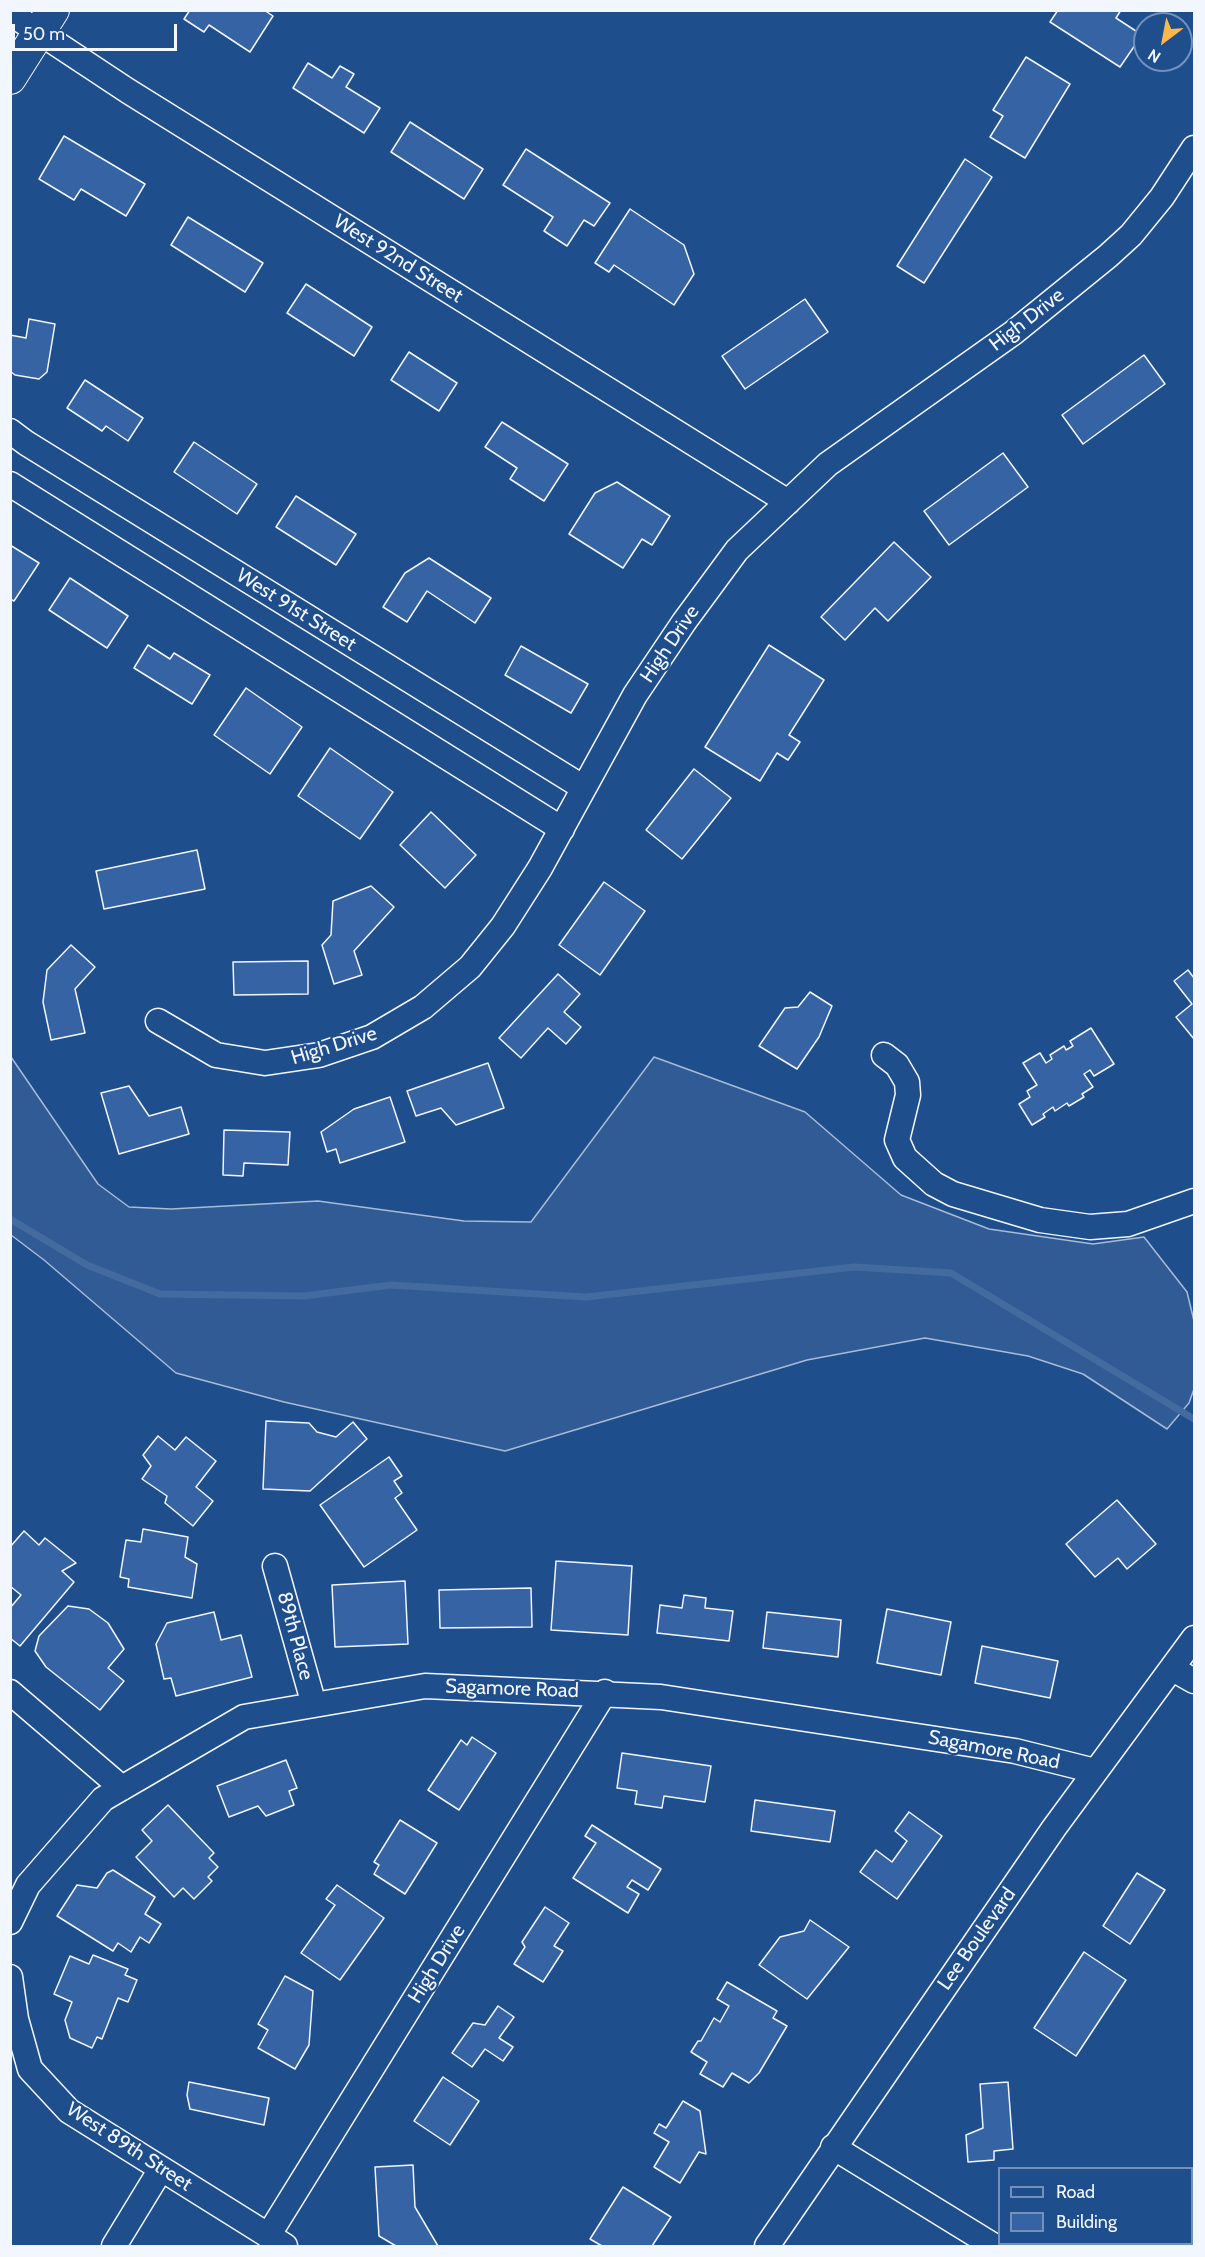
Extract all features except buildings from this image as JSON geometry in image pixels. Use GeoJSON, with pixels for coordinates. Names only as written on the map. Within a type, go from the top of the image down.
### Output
{"type":"FeatureCollection","features":[{"type":"Feature","properties":{"kind":"main road"},"geometry":{"type":"LineString","coordinates":[[10,78],[46,21]]}},
{"type":"Feature","properties":{"kind":"street","name":"West 92nd Street"},"geometry":{"type":"LineString","coordinates":[[10,13],[46,21],[128,91],[788,502]]}},
{"type":"Feature","properties":{"kind":"street","name":"High Drive"},"geometry":{"type":"LineString","coordinates":[[158,1021],[216,1055],[264,1064],[319,1055],[372,1038],[405,1020],[470,967],[503,926],[562,829],[635,695],[684,622],[737,550],[828,464],[1013,333],[1108,256],[1131,235],[1162,197],[1194,148]]}},
{"type":"Feature","properties":{"kind":"street","name":"West 91st Street"},"geometry":{"type":"LineString","coordinates":[[10,431],[26,444],[584,788]]}},
{"type":"Feature","properties":{"kind":"street"},"geometry":{"type":"LineString","coordinates":[[10,484],[562,829]]}},
{"type":"Feature","properties":{"kind":"street"},"geometry":{"type":"LineString","coordinates":[[884,1055],[897,1065],[907,1082],[908,1095],[897,1140],[905,1158],[934,1184],[953,1194],[1040,1220],[1090,1227],[1128,1224],[1194,1201]]}},
{"type":"Feature","properties":{"kind":"street","name":"89th Place"},"geometry":{"type":"LineString","coordinates":[[275,1566],[314,1705]]}},
{"type":"Feature","properties":{"kind":"street","name":"Lee Boulevard"},"geometry":{"type":"LineString","coordinates":[[767,2247],[833,2147],[1095,1771],[1194,1638]]}},
{"type":"Feature","properties":{"kind":"street"},"geometry":{"type":"LineString","coordinates":[[1173,1668],[1194,1681]]}},
{"type":"Feature","properties":{"kind":"street","name":"Sagamore Road"},"geometry":{"type":"LineString","coordinates":[[10,1922],[27,1885],[103,1799],[244,1717],[425,1686],[605,1692],[762,1710],[1015,1751],[1095,1771]]}},
{"type":"Feature","properties":{"kind":"street"},"geometry":{"type":"LineString","coordinates":[[10,1692],[122,1788]]}},
{"type":"Feature","properties":{"kind":"street","name":"High Drive"},"geometry":{"type":"LineString","coordinates":[[277,2241],[605,1692]]}},
{"type":"Feature","properties":{"kind":"street","name":"West 89th Street"},"geometry":{"type":"LineString","coordinates":[[10,1977],[16,2019],[30,2069],[69,2111],[277,2241]]}},
{"type":"Feature","properties":{"kind":"street"},"geometry":{"type":"LineString","coordinates":[[833,2147],[994,2247]]}},
{"type":"Feature","properties":{"kind":"street"},"geometry":{"type":"LineString","coordinates":[[114,2247],[160,2169]]}},
{"type":"Feature","properties":{"kind":"shaded area"},"geometry":{"type":"Polygon","coordinates":[[[11,1057],[98,1184],[129,1207],[171,1209],[318,1201],[464,1221],[531,1222],[654,1057],[805,1112],[901,1195],[989,1229],[1093,1244],[1144,1237],[1187,1292],[1194,1321],[1194,1389],[1189,1403],[1167,1429],[1083,1374],[1028,1356],[925,1338],[807,1360],[505,1451],[284,1402],[176,1373],[44,1260],[11,1235],[11,1057]]]}},
{"type":"Feature","properties":{"kind":"waterway"},"geometry":{"type":"LineString","coordinates":[[10,1219],[87,1265],[160,1294],[304,1296],[391,1285],[586,1297],[854,1267],[951,1273],[1194,1419]]}}]}
